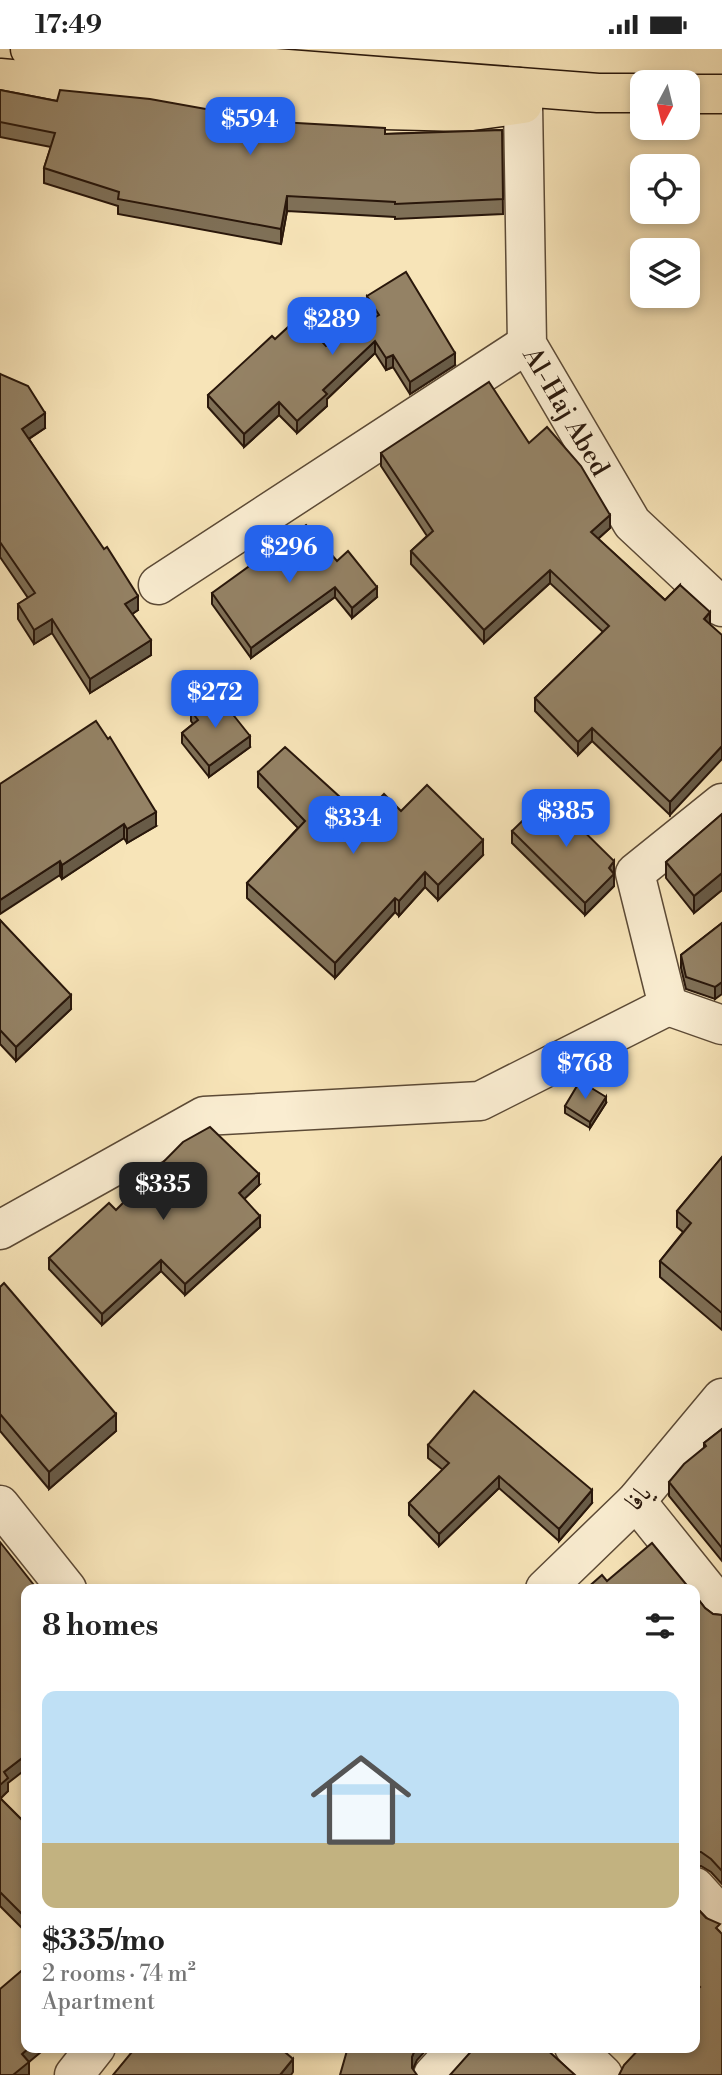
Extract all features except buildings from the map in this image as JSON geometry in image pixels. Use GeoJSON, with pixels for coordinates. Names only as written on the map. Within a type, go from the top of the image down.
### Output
{"type":"FeatureCollection","features":[{"type":"Feature","properties":{"kind":"main road"},"geometry":{"type":"LineString","coordinates":[[30,49],[520,96],[630,93]]}},
{"type":"Feature","properties":{"kind":"main road"},"geometry":{"type":"LineString","coordinates":[[0,78],[343,110],[465,112],[520,96]]}},
{"type":"Feature","properties":{"kind":"main road"},"geometry":{"type":"LineString","coordinates":[[700,94],[722,94]]}},
{"type":"Feature","properties":{"kind":"street","name":"Al-Haj Abed"},"geometry":{"type":"LineString","coordinates":[[520,96],[527,344],[632,523],[722,607]]}},
{"type":"Feature","properties":{"kind":"street"},"geometry":{"type":"LineString","coordinates":[[158,585],[527,344]]}},
{"type":"Feature","properties":{"kind":"street"},"geometry":{"type":"LineString","coordinates":[[668,1006],[635,873],[722,803]]}},
{"type":"Feature","properties":{"kind":"street"},"geometry":{"type":"LineString","coordinates":[[0,1230],[204,1116],[481,1101],[668,1006],[722,1025]]}},
{"type":"Feature","properties":{"kind":"street","name":"يافا"},"geometry":{"type":"LineString","coordinates":[[550,1584],[636,1501],[722,1398]]}},
{"type":"Feature","properties":{"kind":"street"},"geometry":{"type":"LineString","coordinates":[[636,1501],[722,1608]]}},
{"type":"Feature","properties":{"kind":"street"},"geometry":{"type":"LineString","coordinates":[[0,1505],[63,1584]]}},
{"type":"Feature","properties":{"kind":"street"},"geometry":{"type":"LineString","coordinates":[[700,1893],[722,1917]]}},
{"type":"Feature","properties":{"kind":"street"},"geometry":{"type":"LineString","coordinates":[[74,2075],[91,2053]]}},
{"type":"Feature","properties":{"kind":"street"},"geometry":{"type":"LineString","coordinates":[[433,2075],[453,2053]]}},
{"type":"Feature","properties":{"kind":"street"},"geometry":{"type":"LineString","coordinates":[[580,2053],[603,2075]]}}]}
